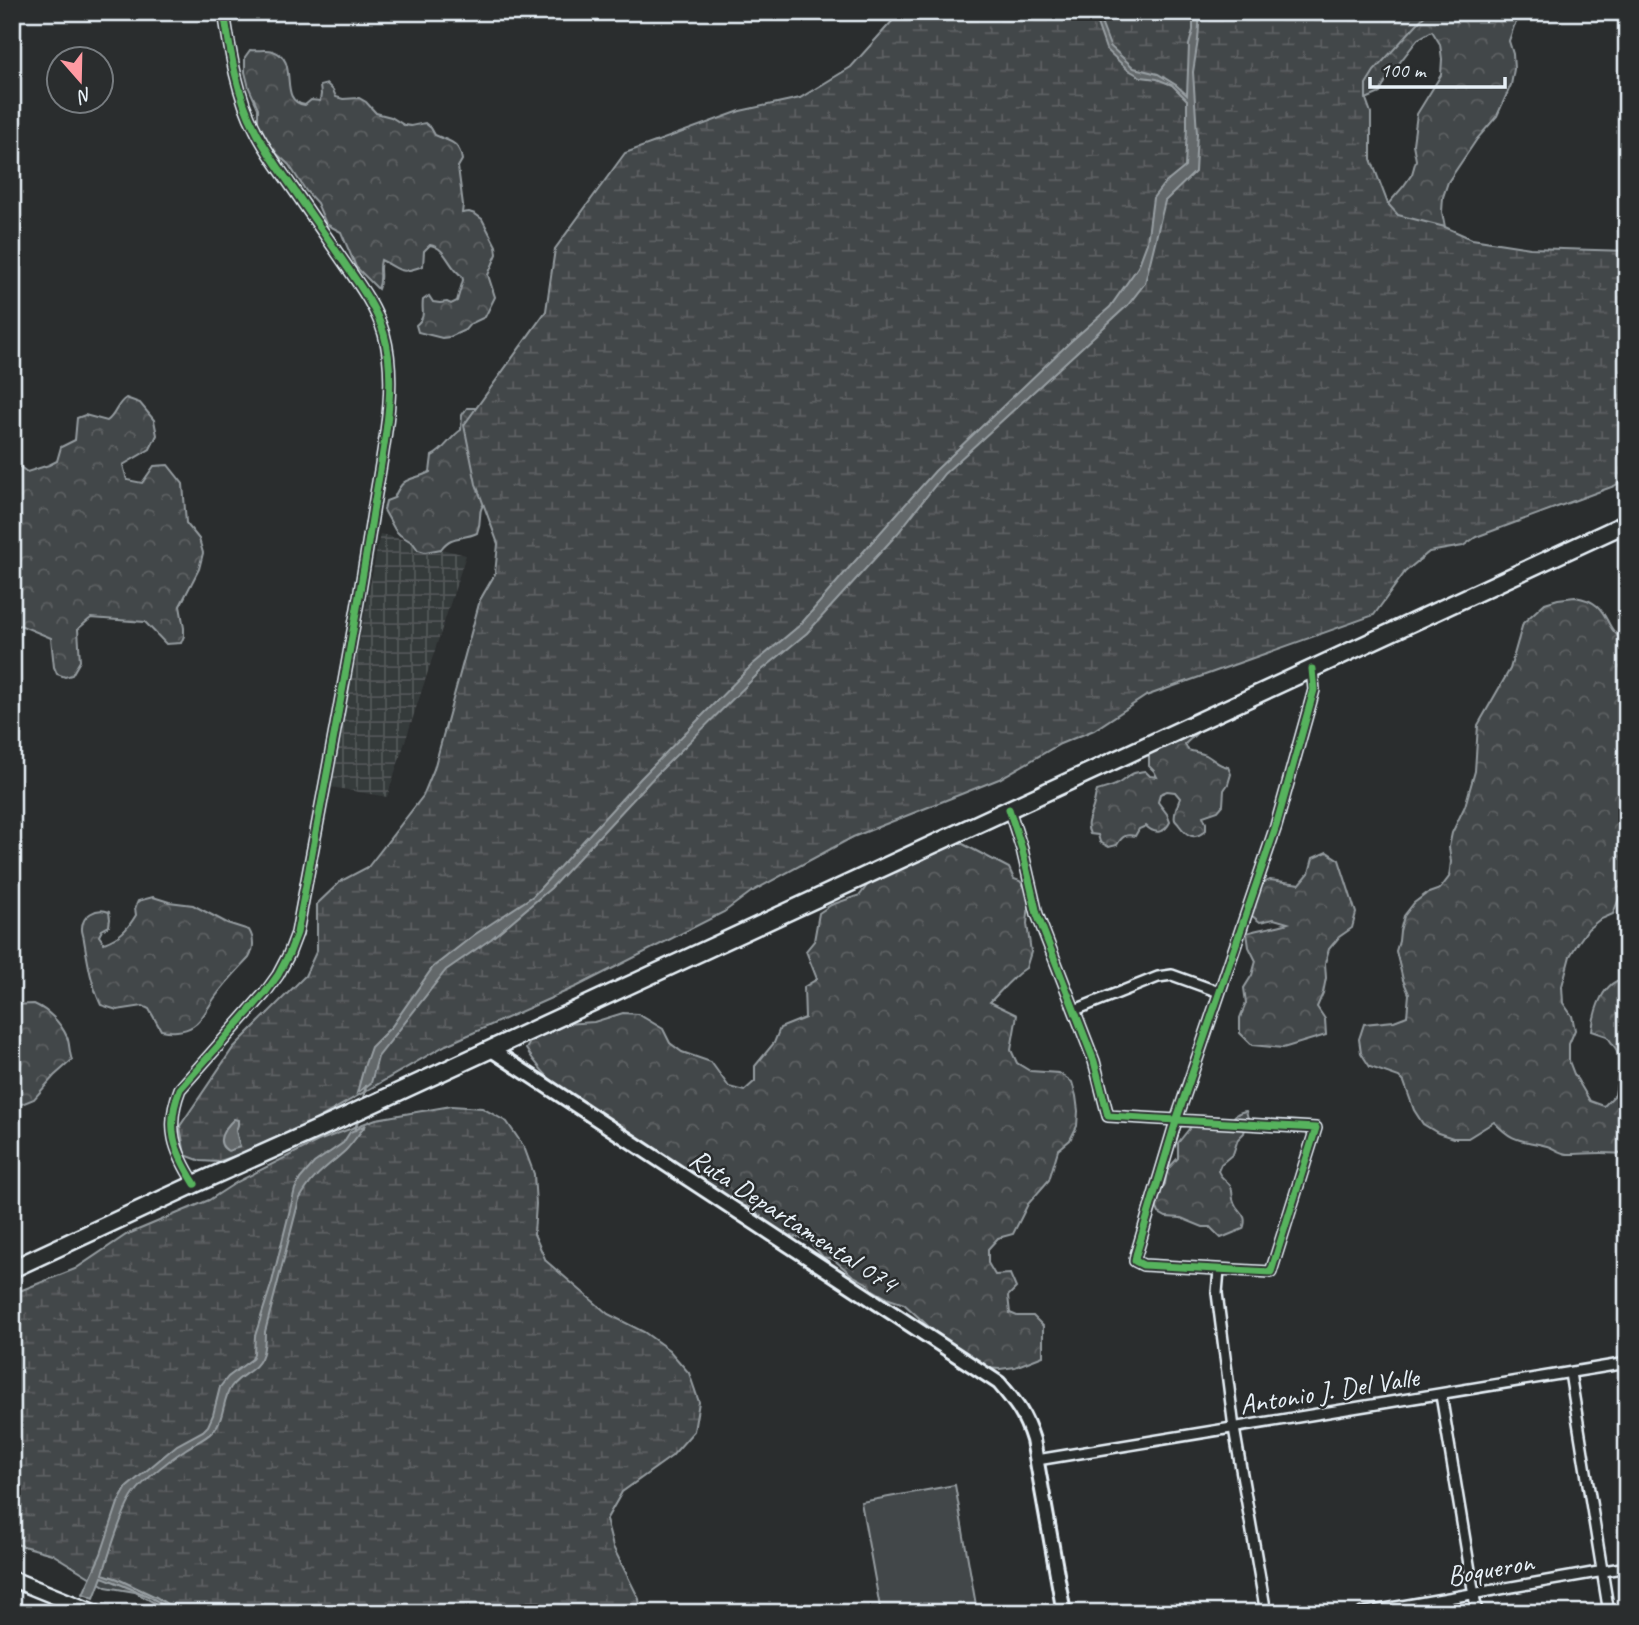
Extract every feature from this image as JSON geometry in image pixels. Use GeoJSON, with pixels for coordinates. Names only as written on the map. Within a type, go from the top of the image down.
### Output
{"type":"FeatureCollection","features":[{"type":"Feature","properties":{"kind":"highway"},"geometry":{"type":"LineString","coordinates":[[12,1269],[338,1121],[1627,523]]}},
{"type":"Feature","properties":{"kind":"main road"},"geometry":{"type":"LineString","coordinates":[[12,1579],[96,1613]]}},
{"type":"Feature","properties":{"kind":"street"},"geometry":{"type":"LineString","coordinates":[[195,1184],[175,1148],[173,1107],[180,1089],[271,984],[289,954],[297,933],[365,565],[388,415],[389,386],[384,334],[373,308],[254,129],[236,71],[224,12]]}},
{"type":"Feature","properties":{"kind":"street"},"geometry":{"type":"LineString","coordinates":[[1009,809],[1022,849],[1037,914],[1094,1061],[1108,1116],[1176,1121],[1316,1128],[1271,1272],[1143,1265],[1135,1261],[1176,1121],[1276,826],[1314,690],[1312,668]]}},
{"type":"Feature","properties":{"kind":"street"},"geometry":{"type":"LineString","coordinates":[[1074,1010],[1158,977],[1172,975],[1219,992]]}},
{"type":"Feature","properties":{"kind":"street","name":"Ruta Departamental 074"},"geometry":{"type":"LineString","coordinates":[[490,1049],[999,1383],[1026,1419],[1037,1460],[1064,1613]]}},
{"type":"Feature","properties":{"kind":"street"},"geometry":{"type":"LineString","coordinates":[[1219,1270],[1217,1293],[1234,1428],[1265,1613]]}},
{"type":"Feature","properties":{"kind":"street","name":"Antonio J. Del Valle"},"geometry":{"type":"LineString","coordinates":[[1037,1460],[1627,1363]]}},
{"type":"Feature","properties":{"kind":"street"},"geometry":{"type":"LineString","coordinates":[[1570,1373],[1609,1613]]}},
{"type":"Feature","properties":{"kind":"street"},"geometry":{"type":"LineString","coordinates":[[1441,1395],[1477,1613]]}},
{"type":"Feature","properties":{"kind":"street","name":"Boqueron"},"geometry":{"type":"LineString","coordinates":[[1362,1613],[1627,1567]]}},
{"type":"Feature","properties":{"kind":"shaded area"},"geometry":{"type":"Polygon","coordinates":[[[1093,12],[1097,12],[1110,46],[1134,68],[1158,74],[1187,95],[1193,12],[1200,12],[1193,72],[1197,133],[1195,172],[1165,201],[1145,283],[1128,305],[944,474],[898,533],[807,633],[762,670],[655,776],[551,888],[491,939],[446,970],[378,1057],[371,1083],[357,1093],[371,1047],[392,1026],[433,967],[474,935],[533,896],[640,779],[752,665],[800,625],[935,471],[1110,307],[1138,267],[1147,243],[1153,198],[1163,185],[1185,167],[1187,100],[1172,85],[1141,77],[1127,69],[1106,49],[1093,12]]]}},
{"type":"Feature","properties":{"kind":"shaded area"},"geometry":{"type":"Polygon","coordinates":[[[380,534],[466,555],[387,797],[331,787],[380,534]]]}},
{"type":"Feature","properties":{"kind":"shaded area"},"geometry":{"type":"Polygon","coordinates":[[[234,1119],[238,1120],[236,1131],[240,1147],[228,1151],[221,1139],[234,1119]]]}},
{"type":"Feature","properties":{"kind":"shaded area"},"geometry":{"type":"Polygon","coordinates":[[[366,1125],[345,1151],[314,1178],[299,1200],[259,1362],[231,1387],[220,1421],[213,1431],[145,1481],[129,1501],[120,1521],[103,1574],[156,1597],[181,1613],[102,1577],[94,1598],[83,1594],[101,1554],[118,1503],[127,1487],[177,1445],[208,1426],[220,1387],[228,1377],[252,1359],[255,1336],[300,1179],[314,1163],[343,1143],[350,1132],[366,1125]]]}},
{"type":"Feature","properties":{"kind":"green space"},"geometry":{"type":"Polygon","coordinates":[[[896,12],[1428,12],[1374,71],[1366,84],[1366,99],[1371,113],[1371,159],[1388,204],[1398,215],[1445,227],[1472,239],[1530,248],[1627,251],[1627,478],[1614,486],[1476,537],[1463,546],[1429,552],[1405,572],[1374,615],[1146,696],[1094,730],[1060,744],[999,779],[853,837],[751,892],[724,912],[578,986],[446,1045],[279,1141],[217,1162],[201,1161],[185,1155],[180,1126],[233,1048],[305,976],[317,950],[317,904],[341,881],[368,867],[423,796],[434,769],[480,600],[495,574],[498,544],[476,484],[464,425],[546,311],[555,249],[625,153],[740,111],[800,98],[851,67],[895,18],[896,12]]]}},
{"type":"Feature","properties":{"kind":"green space"},"geometry":{"type":"Polygon","coordinates":[[[1380,12],[1523,12],[1509,41],[1514,69],[1511,85],[1497,116],[1477,139],[1448,182],[1442,212],[1445,227],[1436,246],[1424,256],[1388,204],[1412,174],[1416,160],[1413,144],[1417,114],[1441,75],[1440,44],[1432,31],[1418,39],[1386,80],[1380,93],[1366,99],[1341,62],[1380,12]]]}},
{"type":"Feature","properties":{"kind":"green space"},"geometry":{"type":"Polygon","coordinates":[[[250,50],[271,50],[281,56],[286,63],[290,89],[296,102],[305,105],[311,100],[320,101],[320,86],[327,84],[336,97],[359,98],[376,113],[391,117],[404,125],[425,123],[435,135],[459,149],[462,160],[458,167],[462,213],[469,212],[482,219],[496,246],[497,254],[488,275],[495,297],[485,317],[450,337],[442,338],[418,332],[416,325],[423,316],[423,300],[429,296],[433,302],[451,304],[457,301],[463,280],[436,247],[430,245],[424,251],[423,266],[409,270],[400,270],[381,260],[378,289],[356,267],[341,232],[326,224],[317,203],[289,165],[260,138],[258,108],[245,72],[245,57],[250,50]]]}},
{"type":"Feature","properties":{"kind":"green space"},"geometry":{"type":"Polygon","coordinates":[[[126,398],[140,403],[154,420],[157,435],[150,449],[123,465],[127,480],[142,483],[154,466],[168,465],[183,484],[186,523],[199,539],[203,553],[199,569],[180,606],[184,628],[181,643],[166,644],[145,622],[91,618],[78,629],[80,661],[72,675],[65,677],[57,674],[54,667],[51,638],[20,625],[12,628],[12,465],[27,472],[57,461],[61,447],[75,440],[77,418],[85,415],[107,421],[126,398]]]}},
{"type":"Feature","properties":{"kind":"green space"},"geometry":{"type":"Polygon","coordinates":[[[467,408],[475,408],[494,494],[481,509],[477,533],[453,539],[441,549],[425,552],[418,550],[395,530],[384,510],[386,501],[394,498],[405,482],[430,472],[432,456],[461,430],[462,415],[467,408]]]}},
{"type":"Feature","properties":{"kind":"green space"},"geometry":{"type":"Polygon","coordinates":[[[1575,597],[1596,605],[1613,630],[1627,641],[1627,884],[1624,885],[1613,914],[1588,929],[1570,956],[1562,986],[1563,1003],[1572,1016],[1575,1030],[1569,1044],[1569,1061],[1574,1074],[1590,1101],[1604,1106],[1615,1095],[1620,1064],[1616,1049],[1607,1036],[1592,1031],[1593,1023],[1606,990],[1619,980],[1627,978],[1627,1155],[1567,1154],[1513,1137],[1494,1122],[1468,1138],[1453,1138],[1438,1133],[1423,1124],[1414,1110],[1404,1082],[1399,1077],[1370,1067],[1361,1053],[1359,1039],[1364,1024],[1394,1021],[1407,1016],[1409,994],[1396,951],[1404,916],[1414,903],[1426,894],[1440,889],[1449,877],[1452,833],[1465,806],[1475,771],[1478,725],[1510,669],[1523,623],[1545,603],[1575,597]]]}},
{"type":"Feature","properties":{"kind":"green space"},"geometry":{"type":"Polygon","coordinates":[[[1194,727],[1197,733],[1185,744],[1188,750],[1206,755],[1228,767],[1231,774],[1224,790],[1223,805],[1218,811],[1203,816],[1206,830],[1194,836],[1185,832],[1175,821],[1180,798],[1175,792],[1167,791],[1160,794],[1158,802],[1170,822],[1163,830],[1156,832],[1146,826],[1139,829],[1135,836],[1124,836],[1117,845],[1109,847],[1100,842],[1098,835],[1090,834],[1088,822],[1097,791],[1136,773],[1145,771],[1150,776],[1157,777],[1149,766],[1149,751],[1194,727]]]}},
{"type":"Feature","properties":{"kind":"green space"},"geometry":{"type":"Polygon","coordinates":[[[961,843],[1009,868],[1014,879],[1020,881],[1030,893],[1027,924],[1031,952],[1026,968],[990,1002],[1017,1015],[1011,1050],[1017,1063],[1030,1071],[1059,1073],[1072,1082],[1078,1111],[1077,1126],[1070,1140],[1058,1150],[1049,1180],[1028,1204],[1013,1234],[998,1238],[988,1249],[988,1263],[995,1275],[1010,1274],[1016,1288],[1008,1296],[1010,1313],[1033,1316],[1043,1326],[1043,1356],[1015,1367],[1000,1369],[969,1367],[956,1358],[938,1335],[904,1304],[873,1290],[833,1259],[823,1257],[809,1241],[772,1230],[762,1217],[749,1207],[728,1199],[663,1158],[652,1146],[596,1118],[552,1081],[526,1049],[534,1035],[565,1024],[594,1022],[623,1013],[638,1014],[663,1029],[670,1043],[682,1052],[711,1062],[729,1087],[744,1091],[755,1081],[755,1066],[774,1043],[780,1028],[805,1018],[804,987],[817,979],[806,951],[814,941],[819,913],[831,905],[860,895],[869,883],[899,867],[914,851],[961,843]]]}},
{"type":"Feature","properties":{"kind":"green space"},"geometry":{"type":"Polygon","coordinates":[[[1327,852],[1339,860],[1356,913],[1352,928],[1339,937],[1329,949],[1325,963],[1326,978],[1317,1007],[1325,1019],[1326,1035],[1283,1048],[1252,1045],[1240,1033],[1240,1018],[1246,1003],[1244,988],[1256,961],[1249,947],[1247,933],[1288,923],[1274,919],[1260,922],[1247,912],[1247,898],[1255,885],[1270,880],[1300,884],[1309,873],[1313,858],[1327,852]]]}},
{"type":"Feature","properties":{"kind":"green space"},"geometry":{"type":"Polygon","coordinates":[[[153,897],[193,905],[227,923],[249,930],[253,941],[249,958],[220,991],[200,1020],[181,1030],[161,1030],[149,1009],[143,1006],[117,1010],[101,1005],[88,965],[82,930],[87,916],[100,911],[109,912],[109,926],[102,930],[99,936],[104,943],[119,935],[129,925],[136,915],[138,901],[153,897]]]}},
{"type":"Feature","properties":{"kind":"green space"},"geometry":{"type":"Polygon","coordinates":[[[34,1004],[58,1022],[68,1040],[72,1060],[34,1099],[12,1108],[12,1005],[34,1004]]]}},
{"type":"Feature","properties":{"kind":"green space"},"geometry":{"type":"Polygon","coordinates":[[[451,1106],[482,1108],[507,1122],[524,1147],[534,1174],[534,1234],[546,1261],[608,1314],[644,1332],[669,1350],[689,1373],[699,1402],[694,1431],[672,1456],[622,1492],[606,1520],[613,1547],[639,1599],[641,1613],[172,1613],[135,1592],[106,1587],[52,1554],[12,1543],[12,1294],[75,1269],[126,1235],[209,1200],[237,1182],[318,1141],[376,1119],[451,1106]]]}},
{"type":"Feature","properties":{"kind":"green space"},"geometry":{"type":"Polygon","coordinates":[[[1246,1111],[1248,1118],[1244,1133],[1238,1139],[1233,1154],[1221,1164],[1218,1171],[1231,1187],[1234,1202],[1244,1217],[1243,1229],[1221,1238],[1210,1227],[1159,1213],[1157,1198],[1165,1184],[1167,1170],[1178,1158],[1178,1143],[1193,1124],[1229,1124],[1236,1115],[1246,1111]]]}},
{"type":"Feature","properties":{"kind":"green space"},"geometry":{"type":"Polygon","coordinates":[[[955,1485],[977,1611],[881,1613],[861,1502],[955,1485]]]}},
{"type":"Feature","properties":{"kind":"waterway"},"geometry":{"type":"LineString","coordinates":[[362,1103],[366,1086]]}},
{"type":"Feature","properties":{"kind":"waterway"},"geometry":{"type":"LineString","coordinates":[[355,1130],[359,1116]]}},
{"type":"Feature","properties":{"kind":"cycle path"},"geometry":{"type":"LineString","coordinates":[[195,1184],[182,1161],[174,1138],[173,1115],[180,1089],[265,993],[278,975],[297,933],[356,618],[384,446],[390,377],[384,334],[372,305],[272,159],[249,116],[239,87],[224,12]]}},
{"type":"Feature","properties":{"kind":"cycle path"},"geometry":{"type":"LineString","coordinates":[[1009,809],[1022,849],[1037,914],[1094,1061],[1108,1116],[1316,1128],[1271,1272],[1143,1265],[1135,1261],[1176,1121],[1276,826],[1314,690],[1312,669]]}}]}
